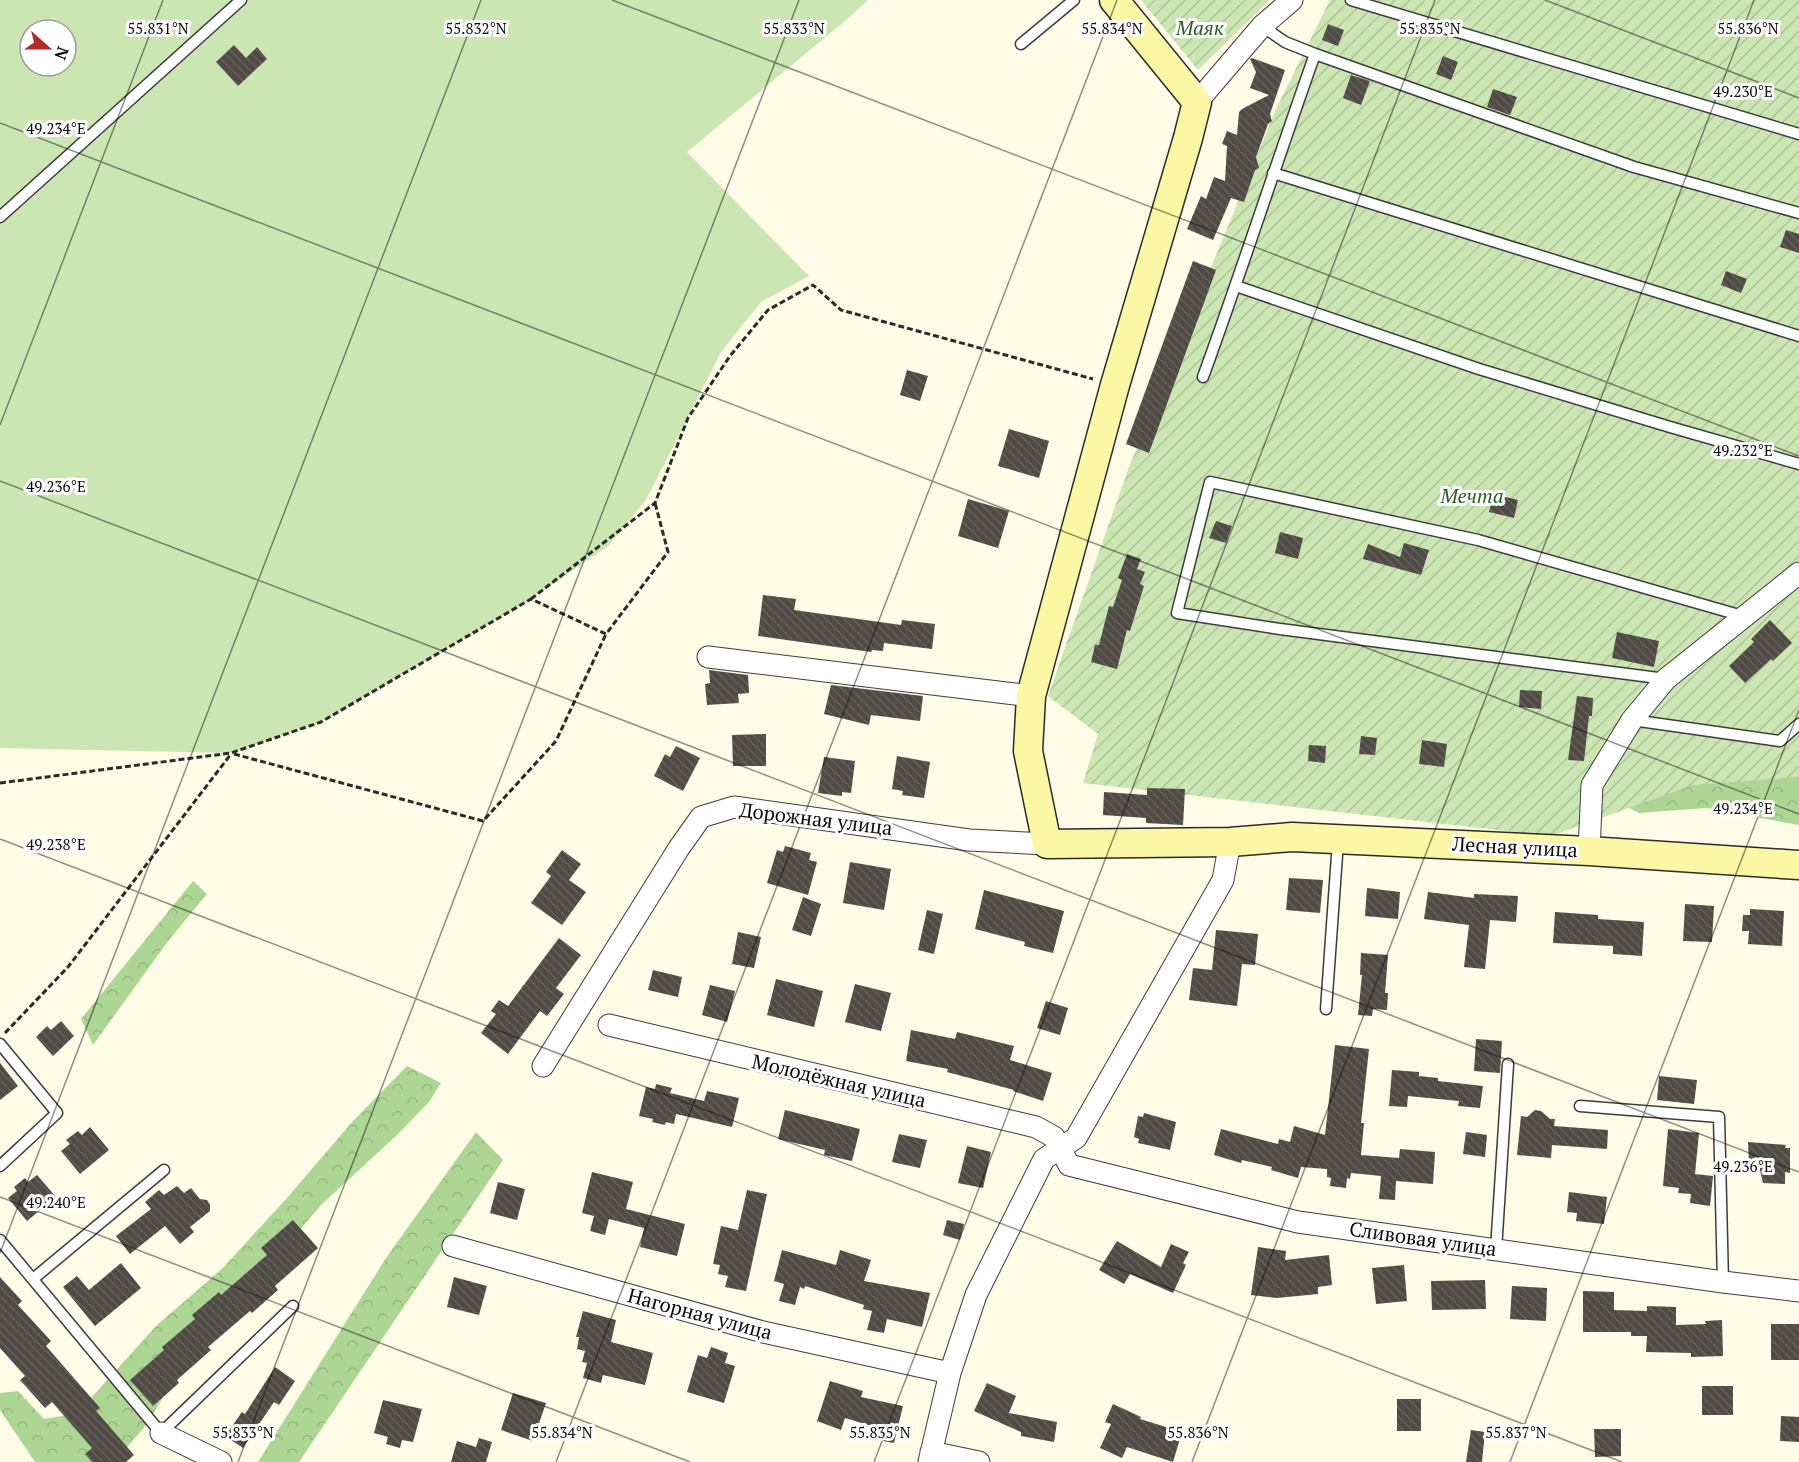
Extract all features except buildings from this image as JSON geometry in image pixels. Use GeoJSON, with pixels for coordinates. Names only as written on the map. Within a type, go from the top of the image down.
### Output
{"type":"FeatureCollection","features":[{"type":"Feature","properties":{"kind":"street"},"geometry":{"type":"LineString","coordinates":[[1114,0],[1197,102]]}},
{"type":"Feature","properties":{"kind":"street"},"geometry":{"type":"LineString","coordinates":[[1047,844],[1028,751],[1031,696],[1115,385],[1197,102],[1262,26],[1292,0]]}},
{"type":"Feature","properties":{"kind":"street"},"geometry":{"type":"LineString","coordinates":[[1589,851],[1592,785],[1632,720],[1666,679],[1799,573]]}},
{"type":"Feature","properties":{"kind":"street"},"geometry":{"type":"LineString","coordinates":[[708,657],[1031,696]]}},
{"type":"Feature","properties":{"kind":"street","name":"Дорожная улица"},"geometry":{"type":"LineString","coordinates":[[543,1066],[679,848],[701,817],[734,807],[969,840],[1047,844]]}},
{"type":"Feature","properties":{"kind":"street","name":"Лесная улица"},"geometry":{"type":"LineString","coordinates":[[1047,844],[1230,842],[1292,837],[1589,851],[1799,865]]}},
{"type":"Feature","properties":{"kind":"street"},"geometry":{"type":"LineString","coordinates":[[979,1462],[930,1457],[950,1373],[976,1295],[1044,1159],[1076,1138],[1223,880],[1230,842]]}},
{"type":"Feature","properties":{"kind":"street","name":"Молодёжная улица"},"geometry":{"type":"LineString","coordinates":[[609,1026],[1036,1127],[1054,1137],[1060,1149]]}},
{"type":"Feature","properties":{"kind":"street","name":"Сливовая улица"},"geometry":{"type":"LineString","coordinates":[[1060,1149],[1069,1165],[1298,1222],[1799,1291]]}},
{"type":"Feature","properties":{"kind":"street","name":"Нагорная улица"},"geometry":{"type":"LineString","coordinates":[[453,1246],[763,1332],[950,1373]]}},
{"type":"Feature","properties":{"kind":"street"},"geometry":{"type":"LineString","coordinates":[[161,1433],[221,1462]]}},
{"type":"Feature","properties":{"kind":"lane"},"geometry":{"type":"LineString","coordinates":[[0,217],[241,0]]}},
{"type":"Feature","properties":{"kind":"lane"},"geometry":{"type":"LineString","coordinates":[[1021,44],[1074,0]]}},
{"type":"Feature","properties":{"kind":"lane"},"geometry":{"type":"LineString","coordinates":[[1351,0],[1799,134]]}},
{"type":"Feature","properties":{"kind":"lane"},"geometry":{"type":"LineString","coordinates":[[1262,26],[1285,42],[1315,54],[1634,167],[1799,213]]}},
{"type":"Feature","properties":{"kind":"lane"},"geometry":{"type":"LineString","coordinates":[[1203,377],[1315,54]]}},
{"type":"Feature","properties":{"kind":"lane"},"geometry":{"type":"LineString","coordinates":[[1273,173],[1799,336]]}},
{"type":"Feature","properties":{"kind":"lane"},"geometry":{"type":"LineString","coordinates":[[1236,286],[1479,369],[1799,464]]}},
{"type":"Feature","properties":{"kind":"lane"},"geometry":{"type":"LineString","coordinates":[[1666,679],[1291,631],[1177,613],[1210,482],[1478,540],[1746,617]]}},
{"type":"Feature","properties":{"kind":"lane"},"geometry":{"type":"LineString","coordinates":[[1632,720],[1779,741],[1799,724]]}},
{"type":"Feature","properties":{"kind":"lane"},"geometry":{"type":"LineString","coordinates":[[1326,1009],[1338,839]]}},
{"type":"Feature","properties":{"kind":"lane"},"geometry":{"type":"LineString","coordinates":[[0,1044],[57,1113],[0,1166]]}},
{"type":"Feature","properties":{"kind":"lane"},"geometry":{"type":"LineString","coordinates":[[1496,1250],[1508,1064]]}},
{"type":"Feature","properties":{"kind":"lane"},"geometry":{"type":"LineString","coordinates":[[1580,1106],[1719,1117],[1723,1282]]}},
{"type":"Feature","properties":{"kind":"lane"},"geometry":{"type":"LineString","coordinates":[[33,1279],[164,1170]]}},
{"type":"Feature","properties":{"kind":"lane"},"geometry":{"type":"LineString","coordinates":[[0,1239],[161,1433],[293,1306]]}},
{"type":"Feature","properties":{"kind":"path"},"geometry":{"type":"LineString","coordinates":[[0,783],[231,753],[321,722],[531,599],[655,503],[688,418],[730,356],[768,310],[813,285],[841,310],[1115,385]]}},
{"type":"Feature","properties":{"kind":"path"},"geometry":{"type":"LineString","coordinates":[[231,753],[483,820],[556,741],[606,634],[668,552],[655,503]]}},
{"type":"Feature","properties":{"kind":"path"},"geometry":{"type":"LineString","coordinates":[[531,599],[606,634]]}},
{"type":"Feature","properties":{"kind":"path"},"geometry":{"type":"LineString","coordinates":[[0,1038],[68,968],[231,753]]}},
{"type":"Feature","properties":{"kind":"green space"},"geometry":{"type":"Polygon","coordinates":[[[0,0],[868,0],[687,152],[809,276],[761,302],[721,352],[646,500],[608,546],[531,599],[321,722],[231,753],[0,748],[0,0]]]}},
{"type":"Feature","properties":{"kind":"green space","name":"Маяк"},"geometry":{"type":"Polygon","coordinates":[[[1141,0],[1270,0],[1198,70],[1141,0]]]}},
{"type":"Feature","properties":{"kind":"green space","name":"Мечта"},"geometry":{"type":"Polygon","coordinates":[[[1330,0],[1799,0],[1799,777],[1693,785],[1551,836],[1083,783],[1098,734],[1048,696],[1129,467],[1276,109],[1330,0]]]}},
{"type":"Feature","properties":{"kind":"green space"},"geometry":{"type":"Polygon","coordinates":[[[1799,730],[1799,825],[1706,808],[1639,813],[1600,793],[1799,730]]]}},
{"type":"Feature","properties":{"kind":"green space"},"geometry":{"type":"Polygon","coordinates":[[[193,881],[207,894],[168,941],[93,1045],[81,1019],[193,881]]]}},
{"type":"Feature","properties":{"kind":"green space"},"geometry":{"type":"Polygon","coordinates":[[[407,1066],[441,1083],[429,1102],[321,1205],[179,1373],[143,1429],[114,1462],[35,1462],[0,1410],[0,1393],[18,1391],[44,1419],[69,1415],[92,1397],[157,1325],[222,1269],[353,1121],[407,1066]]]}},
{"type":"Feature","properties":{"kind":"green space"},"geometry":{"type":"Polygon","coordinates":[[[476,1132],[503,1160],[299,1462],[258,1462],[386,1258],[476,1132]]]}}]}
